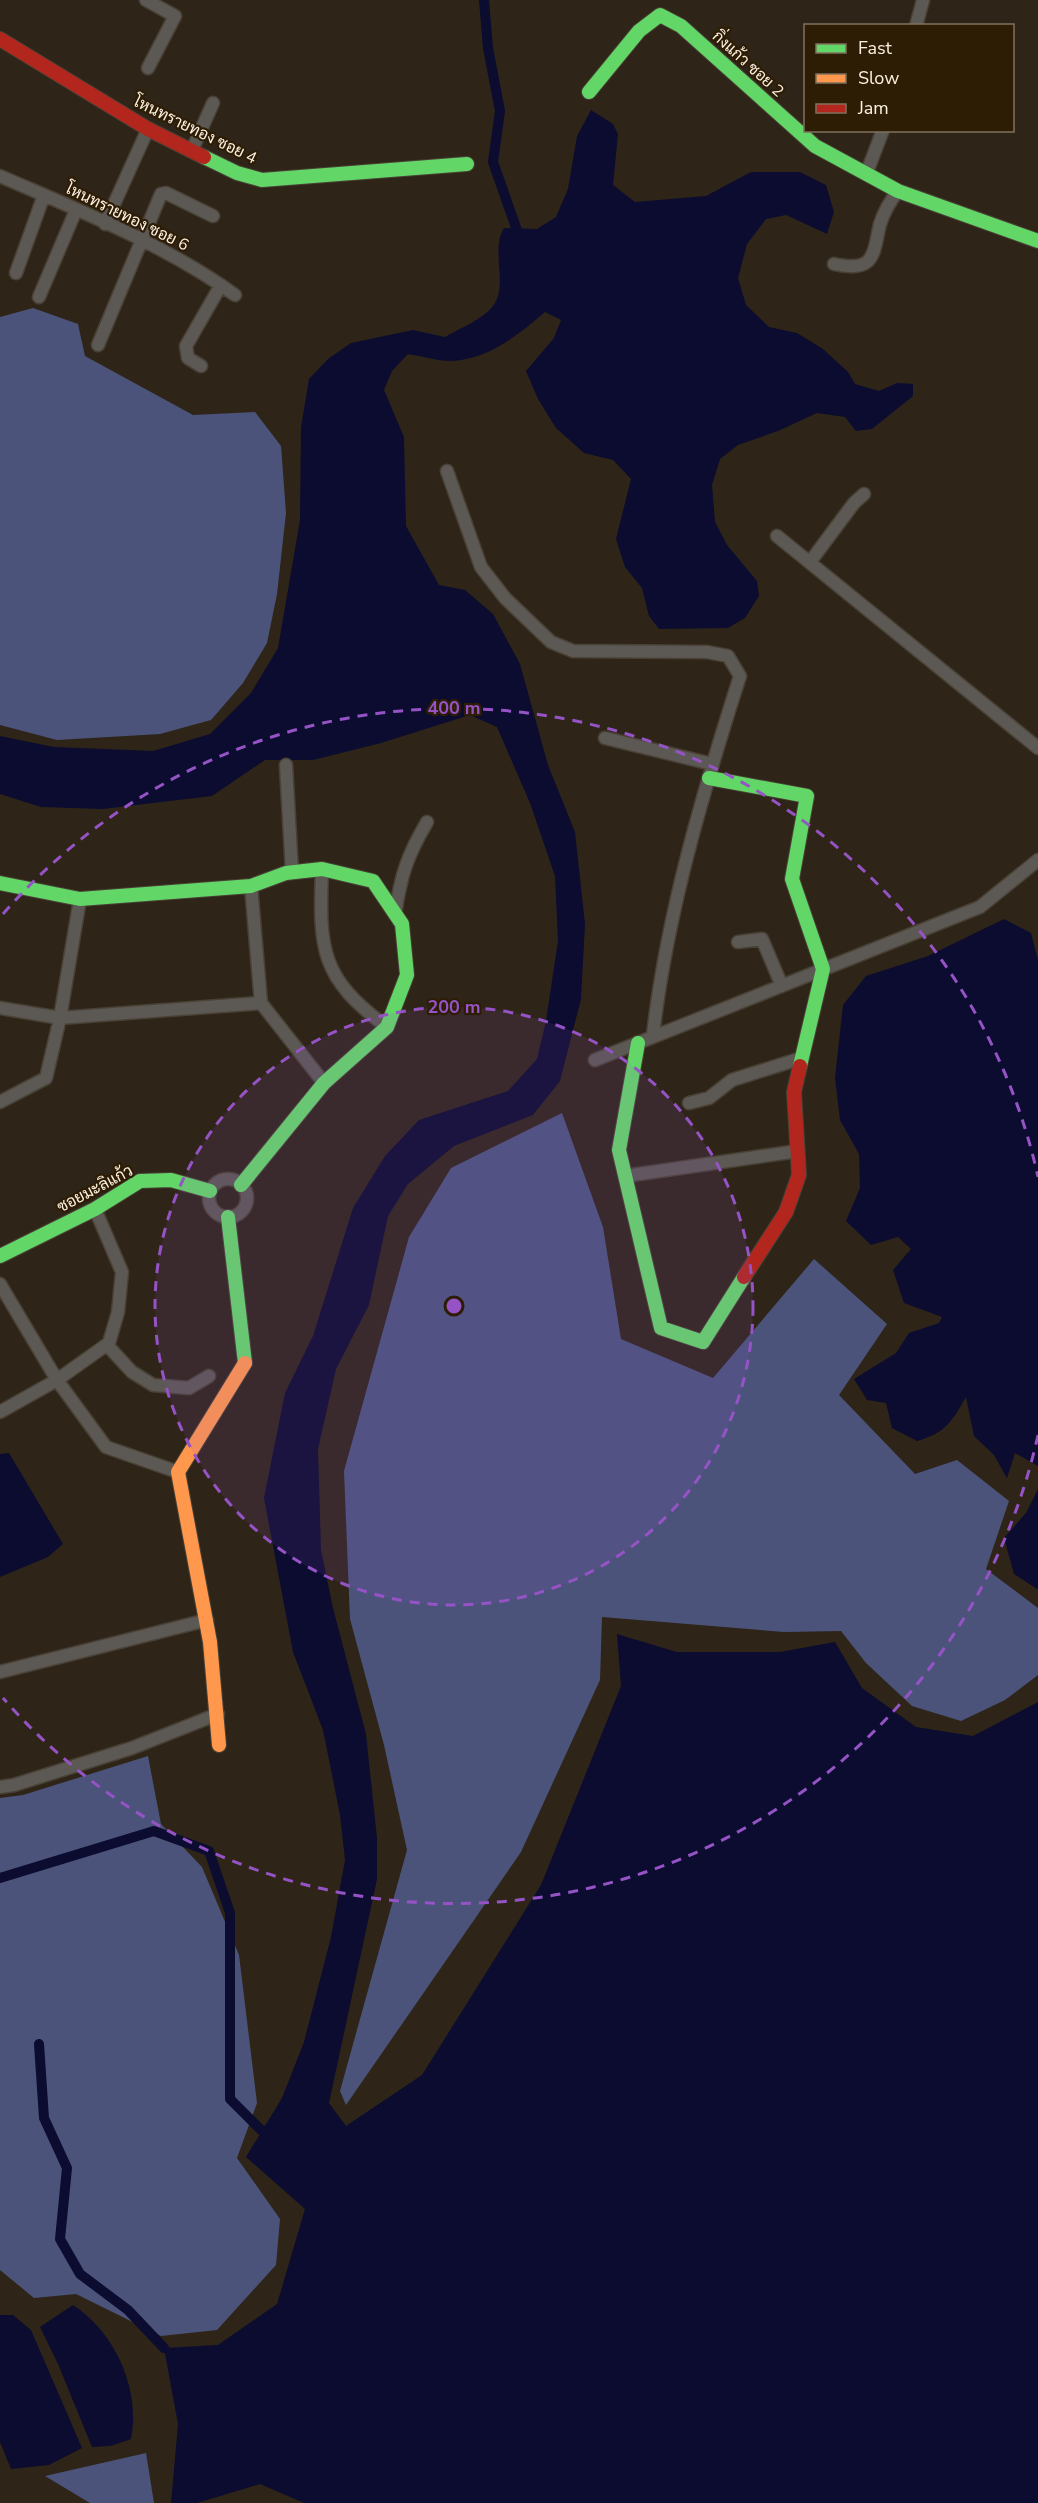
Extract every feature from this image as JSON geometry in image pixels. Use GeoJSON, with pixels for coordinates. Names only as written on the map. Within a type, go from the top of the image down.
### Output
{"type":"FeatureCollection","features":[{"type":"Feature","properties":{"kind":"street"},"geometry":{"type":"LineString","coordinates":[[146,0],[175,16],[148,68]]}},
{"type":"Feature","properties":{"kind":"street"},"geometry":{"type":"LineString","coordinates":[[916,24],[922,0]]}},
{"type":"Feature","properties":{"kind":"street","name":"กิ่งแก้ว ซอย 2"},"geometry":{"type":"LineString","coordinates":[[589,92],[639,31],[660,15],[681,26],[815,146],[867,172],[898,191],[1038,241]]}},
{"type":"Feature","properties":{"kind":"street","name":"โหนทรายทอง ซอย 4"},"geometry":{"type":"LineString","coordinates":[[0,39],[148,129],[237,173],[262,180],[467,164]]}},
{"type":"Feature","properties":{"kind":"street"},"geometry":{"type":"LineString","coordinates":[[192,150],[213,103]]}},
{"type":"Feature","properties":{"kind":"street"},"geometry":{"type":"LineString","coordinates":[[105,224],[148,129]]}},
{"type":"Feature","properties":{"kind":"street"},"geometry":{"type":"LineString","coordinates":[[867,172],[882,132]]}},
{"type":"Feature","properties":{"kind":"street","name":"โหนทรายทอง ซอย 6"},"geometry":{"type":"LineString","coordinates":[[0,176],[141,240],[235,295]]}},
{"type":"Feature","properties":{"kind":"street"},"geometry":{"type":"LineString","coordinates":[[834,264],[849,267],[860,266],[871,257],[877,247],[881,223],[889,203],[898,191]]}},
{"type":"Feature","properties":{"kind":"street"},"geometry":{"type":"LineString","coordinates":[[98,345],[141,240],[164,193],[213,216]]}},
{"type":"Feature","properties":{"kind":"street"},"geometry":{"type":"LineString","coordinates":[[16,273],[44,195]]}},
{"type":"Feature","properties":{"kind":"street"},"geometry":{"type":"LineString","coordinates":[[39,297],[76,210]]}},
{"type":"Feature","properties":{"kind":"street"},"geometry":{"type":"LineString","coordinates":[[201,366],[188,358],[186,346],[221,285]]}},
{"type":"Feature","properties":{"kind":"street"},"geometry":{"type":"LineString","coordinates":[[447,471],[481,567],[505,598],[552,642],[573,651],[707,652],[728,656],[740,676],[710,771],[660,979],[653,1035]]}},
{"type":"Feature","properties":{"kind":"street"},"geometry":{"type":"LineString","coordinates":[[810,562],[854,503],[864,494]]}},
{"type":"Feature","properties":{"kind":"street"},"geometry":{"type":"LineString","coordinates":[[777,536],[1038,748]]}},
{"type":"Feature","properties":{"kind":"street"},"geometry":{"type":"LineString","coordinates":[[605,738],[710,771],[807,796],[792,879],[823,969],[794,1092],[799,1175],[786,1212],[703,1342],[661,1328],[619,1150],[638,1042]]}},
{"type":"Feature","properties":{"kind":"street"},"geometry":{"type":"LineString","coordinates":[[286,765],[292,872]]}},
{"type":"Feature","properties":{"kind":"street"},"geometry":{"type":"LineString","coordinates":[[395,914],[400,880],[410,851],[428,822]]}},
{"type":"Feature","properties":{"kind":"street"},"geometry":{"type":"LineString","coordinates":[[595,1060],[653,1035],[980,907],[1038,860]]}},
{"type":"Feature","properties":{"kind":"street"},"geometry":{"type":"LineString","coordinates":[[322,869],[322,930],[332,973],[343,990],[387,1027]]}},
{"type":"Feature","properties":{"kind":"street"},"geometry":{"type":"LineString","coordinates":[[0,883],[80,899],[251,886],[292,872],[322,869],[373,881],[402,924],[406,975],[387,1027],[324,1083],[241,1185]]}},
{"type":"Feature","properties":{"kind":"street"},"geometry":{"type":"LineString","coordinates":[[251,886],[261,1003],[324,1083]]}},
{"type":"Feature","properties":{"kind":"street"},"geometry":{"type":"LineString","coordinates":[[0,1102],[46,1078],[60,1018],[80,899]]}},
{"type":"Feature","properties":{"kind":"street"},"geometry":{"type":"LineString","coordinates":[[738,942],[762,939],[782,986]]}},
{"type":"Feature","properties":{"kind":"street"},"geometry":{"type":"LineString","coordinates":[[0,1008],[60,1018],[261,1003]]}},
{"type":"Feature","properties":{"kind":"street"},"geometry":{"type":"LineString","coordinates":[[689,1103],[709,1098],[732,1080],[802,1058]]}},
{"type":"Feature","properties":{"kind":"street"},"geometry":{"type":"LineString","coordinates":[[625,1176],[798,1151]]}},
{"type":"Feature","properties":{"kind":"street"},"geometry":{"type":"LineString","coordinates":[[224,1179],[241,1185],[246,1196],[244,1207],[228,1216],[213,1209],[210,1203],[210,1191],[224,1179]]}},
{"type":"Feature","properties":{"kind":"street","name":"ซอยมะลิแก้ว"},"geometry":{"type":"LineString","coordinates":[[0,1256],[95,1209],[140,1181],[171,1180],[210,1191]]}},
{"type":"Feature","properties":{"kind":"street"},"geometry":{"type":"LineString","coordinates":[[0,1412],[57,1380],[107,1345],[118,1312],[122,1272],[95,1209]]}},
{"type":"Feature","properties":{"kind":"street"},"geometry":{"type":"LineString","coordinates":[[219,1745],[218,1714],[207,1620],[178,1472],[245,1366],[228,1216]]}},
{"type":"Feature","properties":{"kind":"street"},"geometry":{"type":"LineString","coordinates":[[0,1284],[57,1380],[106,1447],[178,1472]]}},
{"type":"Feature","properties":{"kind":"street"},"geometry":{"type":"LineString","coordinates":[[107,1345],[132,1372],[153,1386],[189,1388],[209,1376]]}},
{"type":"Feature","properties":{"kind":"street"},"geometry":{"type":"LineString","coordinates":[[0,1672],[207,1620]]}},
{"type":"Feature","properties":{"kind":"street"},"geometry":{"type":"LineString","coordinates":[[0,1787],[14,1785],[132,1748],[218,1714]]}},
{"type":"Feature","properties":{"kind":"shaded area"},"geometry":{"type":"Polygon","coordinates":[[[591,110],[613,124],[618,134],[613,185],[635,202],[706,196],[751,172],[800,172],[826,185],[834,212],[827,234],[786,215],[766,219],[747,244],[738,278],[746,305],[769,327],[797,333],[823,349],[848,372],[855,384],[879,391],[897,383],[913,384],[913,396],[872,429],[856,431],[845,417],[817,413],[778,431],[738,445],[720,459],[712,485],[715,522],[727,545],[757,581],[759,596],[745,618],[728,628],[659,629],[649,616],[642,588],[625,567],[616,539],[631,479],[613,460],[584,453],[556,428],[538,399],[526,371],[554,338],[561,320],[545,312],[502,345],[464,360],[445,361],[408,354],[392,371],[384,390],[404,437],[406,526],[439,585],[465,590],[493,614],[520,664],[548,765],[575,832],[585,924],[581,999],[560,1081],[533,1115],[454,1146],[408,1184],[388,1216],[369,1305],[336,1369],[318,1449],[321,1550],[333,1608],[366,1734],[377,1838],[377,1879],[329,2103],[346,2126],[422,2075],[541,1885],[621,1686],[617,1634],[677,1652],[780,1652],[835,1642],[862,1688],[916,1727],[973,1736],[1038,1702],[1038,2503],[304,2503],[260,2484],[197,2503],[171,2503],[178,2424],[164,2348],[218,2345],[277,2304],[305,2209],[246,2157],[282,2098],[304,2042],[331,1937],[345,1860],[340,1815],[323,1730],[293,1652],[264,1498],[285,1393],[313,1336],[353,1208],[385,1156],[419,1120],[508,1091],[537,1059],[546,1021],[558,941],[555,876],[530,803],[497,727],[470,715],[381,743],[313,760],[265,760],[212,796],[103,809],[41,807],[0,794],[0,736],[54,747],[153,751],[210,734],[251,693],[278,648],[300,520],[301,427],[309,379],[328,359],[351,343],[413,330],[445,337],[477,320],[488,311],[493,306],[500,288],[499,247],[504,228],[537,229],[556,217],[568,189],[577,136],[591,110]]]}},
{"type":"Feature","properties":{"kind":"shaded area"},"geometry":{"type":"Polygon","coordinates":[[[33,308],[78,324],[85,356],[193,415],[255,412],[281,446],[286,513],[277,594],[267,643],[243,683],[211,720],[160,734],[57,740],[0,725],[0,317],[33,308]]]}},
{"type":"Feature","properties":{"kind":"shaded area"},"geometry":{"type":"Polygon","coordinates":[[[1004,919],[1031,933],[1038,960],[1038,1466],[1015,1453],[1007,1478],[994,1455],[974,1436],[966,1397],[957,1413],[942,1430],[917,1441],[892,1428],[886,1403],[867,1400],[854,1379],[896,1353],[909,1333],[939,1323],[942,1317],[904,1303],[893,1270],[911,1249],[898,1237],[871,1245],[846,1221],[860,1188],[859,1154],[840,1120],[835,1078],[843,1005],[866,976],[928,956],[1004,919]]]}},
{"type":"Feature","properties":{"kind":"shaded area"},"geometry":{"type":"Polygon","coordinates":[[[562,1113],[603,1227],[621,1339],[713,1378],[814,1259],[887,1324],[839,1395],[915,1474],[957,1460],[1009,1501],[986,1569],[1038,1608],[1038,1675],[1005,1700],[961,1721],[912,1706],[866,1663],[841,1631],[784,1632],[602,1617],[600,1680],[521,1852],[346,2105],[340,2091],[407,1850],[384,1745],[350,1619],[344,1471],[409,1237],[451,1168],[562,1113]]]}},
{"type":"Feature","properties":{"kind":"shaded area"},"geometry":{"type":"Polygon","coordinates":[[[9,1453],[63,1544],[48,1557],[0,1577],[0,1454],[9,1453]]]}},
{"type":"Feature","properties":{"kind":"shaded area"},"geometry":{"type":"Polygon","coordinates":[[[1038,1489],[1037,1589],[1014,1574],[1004,1538],[1026,1513],[1038,1489]]]}},
{"type":"Feature","properties":{"kind":"shaded area"},"geometry":{"type":"Polygon","coordinates":[[[148,1756],[161,1824],[202,1867],[239,1955],[257,2103],[237,2158],[280,2219],[276,2265],[217,2330],[161,2336],[76,2294],[34,2298],[0,2270],[0,1798],[23,1795],[148,1756]]]}},
{"type":"Feature","properties":{"kind":"shaded area"},"geometry":{"type":"Polygon","coordinates":[[[73,2305],[101,2330],[122,2364],[128,2382],[133,2420],[131,2439],[111,2446],[92,2447],[58,2364],[40,2327],[73,2305]]]}},
{"type":"Feature","properties":{"kind":"shaded area"},"geometry":{"type":"Polygon","coordinates":[[[0,2315],[13,2315],[31,2330],[82,2448],[49,2465],[11,2469],[0,2442],[0,2315]]]}},
{"type":"Feature","properties":{"kind":"shaded area"},"geometry":{"type":"Polygon","coordinates":[[[146,2453],[154,2503],[90,2503],[45,2476],[146,2453]]]}},
{"type":"Feature","properties":{"kind":"waterway"},"geometry":{"type":"LineString","coordinates":[[484,0],[488,48],[500,111],[493,162],[520,239]]}},
{"type":"Feature","properties":{"kind":"waterway"},"geometry":{"type":"LineString","coordinates":[[0,1878],[154,1831],[209,1851],[230,1913],[230,2099],[261,2130],[273,2134]]}},
{"type":"Feature","properties":{"kind":"waterway"},"geometry":{"type":"LineString","coordinates":[[39,2044],[44,2118],[67,2168],[60,2239],[80,2274],[128,2310],[164,2348]]}},
{"type":"Feature","properties":{"kind":"traffic: fast"},"geometry":{"type":"LineString","coordinates":[[589,92],[639,31],[660,15],[681,26],[815,146],[898,191],[1038,241]]}},
{"type":"Feature","properties":{"kind":"traffic: fast"},"geometry":{"type":"LineString","coordinates":[[204,157],[237,173],[262,180],[467,164]]}},
{"type":"Feature","properties":{"kind":"traffic: fast"},"geometry":{"type":"LineString","coordinates":[[709,778],[807,796],[792,879],[823,969],[800,1066]]}},
{"type":"Feature","properties":{"kind":"traffic: fast"},"geometry":{"type":"LineString","coordinates":[[0,883],[80,899],[251,886],[286,873],[322,869],[373,881],[402,924],[407,975],[387,1027],[324,1083],[241,1185]]}},
{"type":"Feature","properties":{"kind":"traffic: fast"},"geometry":{"type":"LineString","coordinates":[[638,1043],[619,1150],[661,1328],[703,1342],[744,1277]]}},
{"type":"Feature","properties":{"kind":"traffic: fast"},"geometry":{"type":"LineString","coordinates":[[0,1256],[95,1209],[140,1181],[171,1180],[210,1191]]}},
{"type":"Feature","properties":{"kind":"traffic: fast"},"geometry":{"type":"LineString","coordinates":[[228,1217],[245,1363]]}},
{"type":"Feature","properties":{"kind":"traffic: slow"},"geometry":{"type":"LineString","coordinates":[[219,1745],[210,1642],[178,1472],[245,1363]]}},
{"type":"Feature","properties":{"kind":"traffic: jam"},"geometry":{"type":"LineString","coordinates":[[0,39],[148,129],[204,157]]}},
{"type":"Feature","properties":{"kind":"traffic: jam"},"geometry":{"type":"LineString","coordinates":[[744,1277],[786,1212],[799,1175],[794,1092],[800,1066]]}}]}
